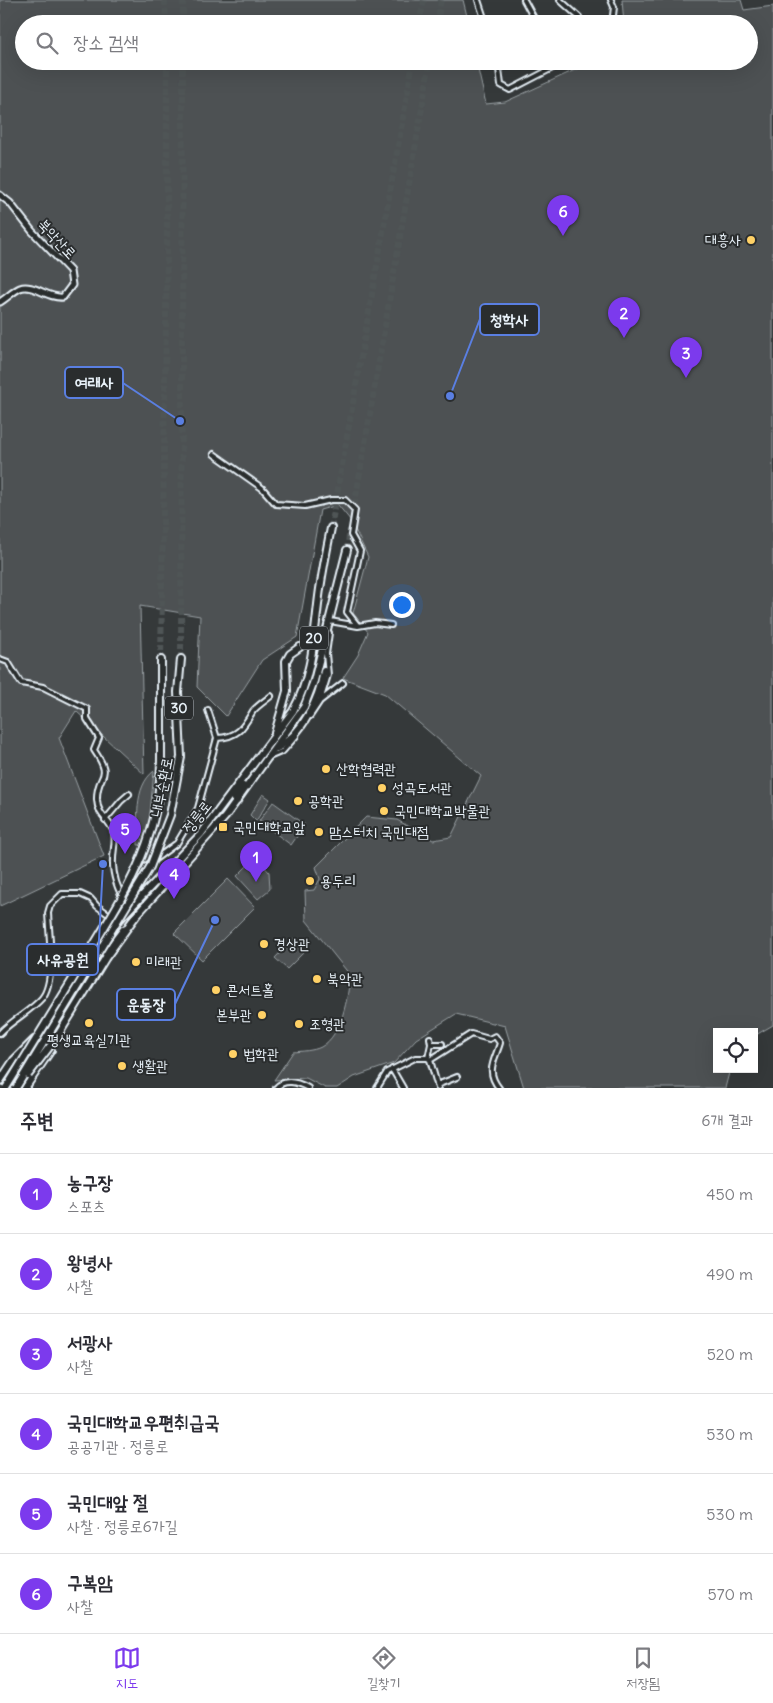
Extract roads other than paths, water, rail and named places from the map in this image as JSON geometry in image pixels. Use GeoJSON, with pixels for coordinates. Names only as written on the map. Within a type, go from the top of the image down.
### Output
{"type":"FeatureCollection","features":[{"type":"Feature","properties":{"kind":"main road","name":"정릉로"},"geometry":{"type":"LineString","coordinates":[[11,1088],[80,977],[118,922],[201,834],[293,711],[307,679],[331,528]]}},
{"type":"Feature","properties":{"kind":"main road","name":"정릉로"},"geometry":{"type":"LineString","coordinates":[[67,1025],[92,975],[112,943],[208,838],[269,758],[304,707],[310,694],[347,550]]}},
{"type":"Feature","properties":{"kind":"main road"},"geometry":{"type":"LineString","coordinates":[[273,739],[288,692],[286,661],[290,654],[300,647]]}},
{"type":"Feature","properties":{"kind":"main road","name":"내부순환로"},"geometry":{"type":"LineString","coordinates":[[17,1088],[150,866],[168,823],[181,757],[178,692],[181,659]]}},
{"type":"Feature","properties":{"kind":"main road","name":"내부순환로"},"geometry":{"type":"LineString","coordinates":[[6,1088],[123,896],[142,858],[156,814],[161,779],[161,660]]}},
{"type":"Feature","properties":{"kind":"main road"},"geometry":{"type":"LineString","coordinates":[[274,750],[286,743],[310,713],[320,690],[324,671]]}},
{"type":"Feature","properties":{"kind":"main road"},"geometry":{"type":"LineString","coordinates":[[237,801],[234,800],[235,796],[253,774],[255,762]]}},
{"type":"Feature","properties":{"kind":"main road","name":"정릉로"},"geometry":{"type":"LineString","coordinates":[[25,1088],[135,917]]}},
{"type":"Feature","properties":{"kind":"main road"},"geometry":{"type":"LineString","coordinates":[[17,1088],[57,1038],[106,957],[135,917]]}},
{"type":"Feature","properties":{"kind":"main road","name":"정릉로"},"geometry":{"type":"LineString","coordinates":[[80,1005],[92,975]]}},
{"type":"Feature","properties":{"kind":"main road"},"geometry":{"type":"LineString","coordinates":[[0,1081],[14,1060],[40,1034],[80,977]]}},
{"type":"Feature","properties":{"kind":"street"},"geometry":{"type":"LineString","coordinates":[[478,0],[483,15]]}},
{"type":"Feature","properties":{"kind":"street"},"geometry":{"type":"LineString","coordinates":[[524,0],[532,15]]}},
{"type":"Feature","properties":{"kind":"street"},"geometry":{"type":"LineString","coordinates":[[560,0],[577,15]]}},
{"type":"Feature","properties":{"kind":"street"},"geometry":{"type":"LineString","coordinates":[[611,0],[614,7],[613,15]]}},
{"type":"Feature","properties":{"kind":"street"},"geometry":{"type":"LineString","coordinates":[[499,70],[501,85],[510,90],[549,70]]}},
{"type":"Feature","properties":{"kind":"street","name":"북악산로"},"geometry":{"type":"LineString","coordinates":[[0,195],[15,208],[32,232],[70,271],[72,285],[63,297],[56,298],[29,287],[22,287],[0,302]]}},
{"type":"Feature","properties":{"kind":"street"},"geometry":{"type":"LineString","coordinates":[[214,454],[262,488],[276,504],[305,506],[340,499],[350,503],[355,510],[351,535],[360,551],[347,612],[358,626]]}},
{"type":"Feature","properties":{"kind":"street","name":"정릉로"},"geometry":{"type":"LineString","coordinates":[[320,701],[328,675],[326,654],[330,621],[339,580]]}},
{"type":"Feature","properties":{"kind":"street"},"geometry":{"type":"LineString","coordinates":[[330,621],[358,626],[375,623],[391,625]]}},
{"type":"Feature","properties":{"kind":"street"},"geometry":{"type":"LineString","coordinates":[[0,660],[8,662],[20,683],[43,687],[87,709],[87,719],[99,738],[94,750],[104,765],[105,772],[97,798],[99,810],[114,832],[113,868],[120,893],[126,903]]}},
{"type":"Feature","properties":{"kind":"street","name":"정릉로"},"geometry":{"type":"LineString","coordinates":[[269,758],[283,751],[320,701],[343,683]]}},
{"type":"Feature","properties":{"kind":"street"},"geometry":{"type":"LineString","coordinates":[[217,738],[229,737],[237,732],[246,724],[253,711],[272,696]]}},
{"type":"Feature","properties":{"kind":"street"},"geometry":{"type":"LineString","coordinates":[[0,1033],[41,999],[47,990],[50,974],[48,913],[50,906],[59,896],[66,893],[84,894],[118,922],[146,866],[176,843],[189,824],[198,808],[217,738],[208,710]]}},
{"type":"Feature","properties":{"kind":"street"},"geometry":{"type":"LineString","coordinates":[[105,820],[129,794]]}},
{"type":"Feature","properties":{"kind":"street"},"geometry":{"type":"LineString","coordinates":[[17,1088],[80,977]]}},
{"type":"Feature","properties":{"kind":"street"},"geometry":{"type":"LineString","coordinates":[[377,1088],[384,1074],[392,1069],[416,1058],[429,1059],[472,1034],[489,1039],[495,1036],[500,1043],[496,1059],[490,1068],[491,1075],[499,1088]]}},
{"type":"Feature","properties":{"kind":"street"},"geometry":{"type":"LineString","coordinates":[[430,1038],[429,1059],[437,1086],[457,1076]]}},
{"type":"Feature","properties":{"kind":"street"},"geometry":{"type":"LineString","coordinates":[[431,1044],[442,1044]]}},
{"type":"Feature","properties":{"kind":"street"},"geometry":{"type":"LineString","coordinates":[[392,1069],[403,1088]]}},
{"type":"Feature","properties":{"kind":"street"},"geometry":{"type":"LineString","coordinates":[[276,1088],[282,1082],[295,1082],[308,1088]]}},
{"type":"Feature","properties":{"kind":"tunnel"},"geometry":{"type":"LineString","coordinates":[[165,0],[166,15]]}},
{"type":"Feature","properties":{"kind":"tunnel"},"geometry":{"type":"LineString","coordinates":[[183,0],[183,15]]}},
{"type":"Feature","properties":{"kind":"tunnel"},"geometry":{"type":"LineString","coordinates":[[421,15],[424,0]]}},
{"type":"Feature","properties":{"kind":"tunnel"},"geometry":{"type":"LineString","coordinates":[[438,15],[441,0]]}},
{"type":"Feature","properties":{"kind":"tunnel"},"geometry":{"type":"LineString","coordinates":[[161,660],[167,249],[167,70]]}},
{"type":"Feature","properties":{"kind":"tunnel"},"geometry":{"type":"LineString","coordinates":[[181,659],[183,70]]}},
{"type":"Feature","properties":{"kind":"tunnel"},"geometry":{"type":"LineString","coordinates":[[331,528],[411,70]]}},
{"type":"Feature","properties":{"kind":"tunnel"},"geometry":{"type":"LineString","coordinates":[[353,514],[428,70]]}},
{"type":"Feature","properties":{"kind":"tunnel"},"geometry":{"type":"LineString","coordinates":[[347,550],[350,529]]}},
{"type":"Feature","properties":{"kind":"tunnel"},"geometry":{"type":"LineString","coordinates":[[300,647],[316,648],[323,660],[324,671]]}},
{"type":"Feature","properties":{"kind":"place","name":"구복암"},"geometry":{"type":"Point","coordinates":[563,236]}},
{"type":"Feature","properties":{"kind":"place","name":"대흥사"},"geometry":{"type":"Point","coordinates":[751,240]}},
{"type":"Feature","properties":{"kind":"place","name":"왕녕사"},"geometry":{"type":"Point","coordinates":[624,338]}},
{"type":"Feature","properties":{"kind":"place","name":"서광사"},"geometry":{"type":"Point","coordinates":[686,378]}},
{"type":"Feature","properties":{"kind":"place","name":"청학사"},"geometry":{"type":"Point","coordinates":[450,396]}},
{"type":"Feature","properties":{"kind":"place","name":"여래사"},"geometry":{"type":"Point","coordinates":[180,421]}},
{"type":"Feature","properties":{"kind":"place","name":"산학협력관"},"geometry":{"type":"Point","coordinates":[326,769]}},
{"type":"Feature","properties":{"kind":"place","name":"성곡도서관"},"geometry":{"type":"Point","coordinates":[382,788]}},
{"type":"Feature","properties":{"kind":"place","name":"공학관"},"geometry":{"type":"Point","coordinates":[298,801]}},
{"type":"Feature","properties":{"kind":"place","name":"국민대학교박물관"},"geometry":{"type":"Point","coordinates":[384,811]}},
{"type":"Feature","properties":{"kind":"place","name":"국민대학교앞"},"geometry":{"type":"Point","coordinates":[223,827]}},
{"type":"Feature","properties":{"kind":"place","name":"맘스터치 국민대점"},"geometry":{"type":"Point","coordinates":[319,832]}},
{"type":"Feature","properties":{"kind":"place","name":"국민대앞 절"},"geometry":{"type":"Point","coordinates":[125,854]}},
{"type":"Feature","properties":{"kind":"place","name":"사유공원"},"geometry":{"type":"Point","coordinates":[103,864]}},
{"type":"Feature","properties":{"kind":"place","name":"용두리"},"geometry":{"type":"Point","coordinates":[310,881]}},
{"type":"Feature","properties":{"kind":"place","name":"농구장"},"geometry":{"type":"Point","coordinates":[256,882]}},
{"type":"Feature","properties":{"kind":"place","name":"국민대학교우편취급국"},"geometry":{"type":"Point","coordinates":[174,899]}},
{"type":"Feature","properties":{"kind":"place","name":"운동장"},"geometry":{"type":"Point","coordinates":[215,920]}},
{"type":"Feature","properties":{"kind":"place","name":"경상관"},"geometry":{"type":"Point","coordinates":[264,944]}},
{"type":"Feature","properties":{"kind":"place","name":"미래관"},"geometry":{"type":"Point","coordinates":[136,962]}},
{"type":"Feature","properties":{"kind":"place","name":"북악관"},"geometry":{"type":"Point","coordinates":[317,979]}},
{"type":"Feature","properties":{"kind":"place","name":"콘서트홀"},"geometry":{"type":"Point","coordinates":[216,990]}},
{"type":"Feature","properties":{"kind":"place","name":"본부관"},"geometry":{"type":"Point","coordinates":[262,1015]}},
{"type":"Feature","properties":{"kind":"place","name":"평생교육실기관"},"geometry":{"type":"Point","coordinates":[89,1023]}},
{"type":"Feature","properties":{"kind":"place","name":"조형관"},"geometry":{"type":"Point","coordinates":[299,1024]}},
{"type":"Feature","properties":{"kind":"place","name":"법학관"},"geometry":{"type":"Point","coordinates":[233,1054]}},
{"type":"Feature","properties":{"kind":"place","name":"생활관"},"geometry":{"type":"Point","coordinates":[122,1066]}}]}
